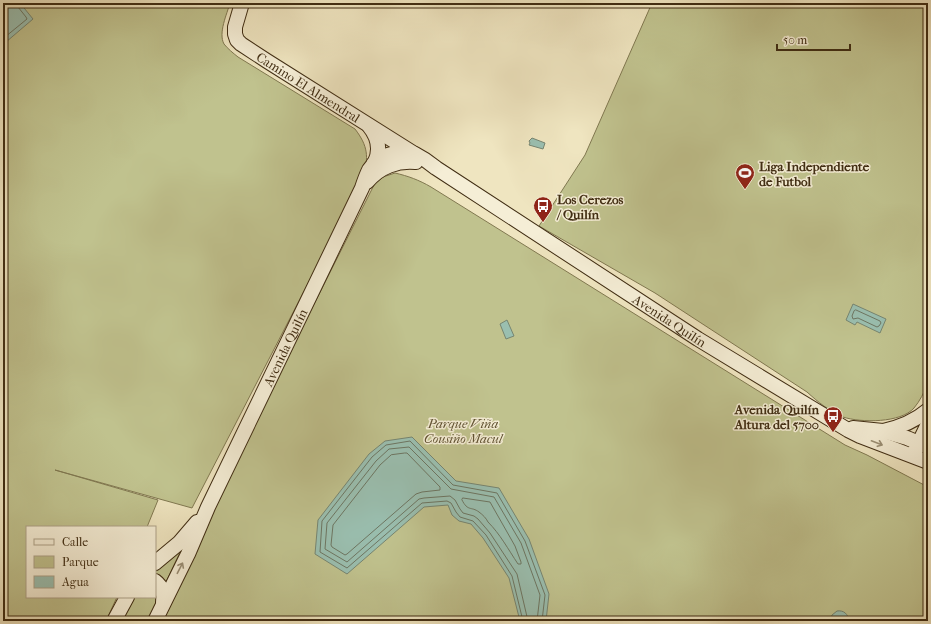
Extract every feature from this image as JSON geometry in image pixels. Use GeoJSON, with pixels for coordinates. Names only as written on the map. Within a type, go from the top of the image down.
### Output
{"type":"FeatureCollection","features":[{"type":"Feature","properties":{"kind":"main road","name":"Camino El Almendral"},"geometry":{"type":"LineString","coordinates":[[242,3],[235,34],[241,44],[414,153]]}},
{"type":"Feature","properties":{"kind":"main road","name":"Avenida Quilín"},"geometry":{"type":"LineString","coordinates":[[369,126],[373,131],[378,144],[377,157],[384,161],[395,163],[412,161],[420,162],[436,168]]}},
{"type":"Feature","properties":{"kind":"main road"},"geometry":{"type":"LineString","coordinates":[[384,161],[389,145],[385,136]]}},
{"type":"Feature","properties":{"kind":"main road"},"geometry":{"type":"LineString","coordinates":[[384,161],[402,152],[414,153]]}},
{"type":"Feature","properties":{"kind":"main road","name":"Avenida Quilín"},"geometry":{"type":"LineString","coordinates":[[414,153],[698,339],[848,430],[928,462]]}},
{"type":"Feature","properties":{"kind":"main road","name":"Avenida Quilín"},"geometry":{"type":"LineString","coordinates":[[155,621],[370,169],[384,161]]}},
{"type":"Feature","properties":{"kind":"main road"},"geometry":{"type":"LineString","coordinates":[[883,431],[903,426],[928,410]]}},
{"type":"Feature","properties":{"kind":"main road"},"geometry":{"type":"LineString","coordinates":[[913,457],[924,445],[928,424]]}},
{"type":"Feature","properties":{"kind":"main road"},"geometry":{"type":"LineString","coordinates":[[842,426],[883,431],[924,445]]}},
{"type":"Feature","properties":{"kind":"main road","name":"Avenida Quilín"},"geometry":{"type":"LineString","coordinates":[[156,562],[179,543],[208,507]]}},
{"type":"Feature","properties":{"kind":"main road"},"geometry":{"type":"LineString","coordinates":[[156,582],[161,586],[163,591],[163,603]]}},
{"type":"Feature","properties":{"kind":"main road"},"geometry":{"type":"LineString","coordinates":[[114,621],[126,598]]}},
{"type":"Feature","properties":{"kind":"green space"},"geometry":{"type":"Polygon","coordinates":[[[3,3],[230,3],[222,29],[222,40],[224,44],[238,57],[355,129],[363,141],[367,158],[363,177],[192,508],[55,470],[158,500],[147,526],[26,526],[26,598],[117,598],[106,621],[3,621],[3,3]]]}},
{"type":"Feature","properties":{"kind":"green space","name":"Liga Independiente de Futbol"},"geometry":{"type":"Polygon","coordinates":[[[652,3],[928,3],[928,384],[914,408],[908,413],[891,419],[870,421],[851,419],[838,415],[807,392],[655,293],[539,226],[585,155],[652,3]]]}},
{"type":"Feature","properties":{"kind":"green space","name":"Parque Viña Cousiño Macul"},"geometry":{"type":"Polygon","coordinates":[[[395,173],[413,178],[431,187],[845,445],[928,487],[928,621],[162,621],[297,338],[374,185],[383,177],[395,173]]]}},
{"type":"Feature","properties":{"kind":"green space"},"geometry":{"type":"Polygon","coordinates":[[[182,548],[165,584],[156,577],[156,571],[182,548]]]}},
{"type":"Feature","properties":{"kind":"green space"},"geometry":{"type":"Polygon","coordinates":[[[156,590],[160,600],[151,621],[122,621],[134,598],[156,598],[156,590]]]}},
{"type":"Feature","properties":{"kind":"water"},"geometry":{"type":"Polygon","coordinates":[[[3,3],[20,3],[33,19],[6,42],[3,41],[3,3]]]}},
{"type":"Feature","properties":{"kind":"water"},"geometry":{"type":"Polygon","coordinates":[[[532,138],[545,143],[543,149],[529,145],[529,141],[532,138]]]}},
{"type":"Feature","properties":{"kind":"water"},"geometry":{"type":"Polygon","coordinates":[[[853,304],[886,319],[880,333],[857,322],[855,325],[846,320],[853,304]]]}},
{"type":"Feature","properties":{"kind":"water"},"geometry":{"type":"Polygon","coordinates":[[[507,320],[514,336],[506,339],[500,324],[507,320]]]}},
{"type":"Feature","properties":{"kind":"water"},"geometry":{"type":"Polygon","coordinates":[[[412,437],[456,481],[499,488],[529,539],[549,594],[546,621],[520,621],[509,578],[483,538],[471,524],[459,521],[452,515],[448,505],[424,507],[347,574],[315,554],[318,520],[369,454],[385,441],[412,437]]]}},
{"type":"Feature","properties":{"kind":"water"},"geometry":{"type":"Polygon","coordinates":[[[837,611],[842,611],[845,613],[848,616],[849,621],[830,621],[832,615],[837,611]]]}},
{"type":"Feature","properties":{"kind":"place","name":"Liga Independiente de Futbol"},"geometry":{"type":"Point","coordinates":[745,190]}},
{"type":"Feature","properties":{"kind":"place","name":"Los Cerezos / Quilín"},"geometry":{"type":"Point","coordinates":[543,223]}},
{"type":"Feature","properties":{"kind":"place","name":"Avenida Quilín Altura del 5700"},"geometry":{"type":"Point","coordinates":[833,433]}}]}
